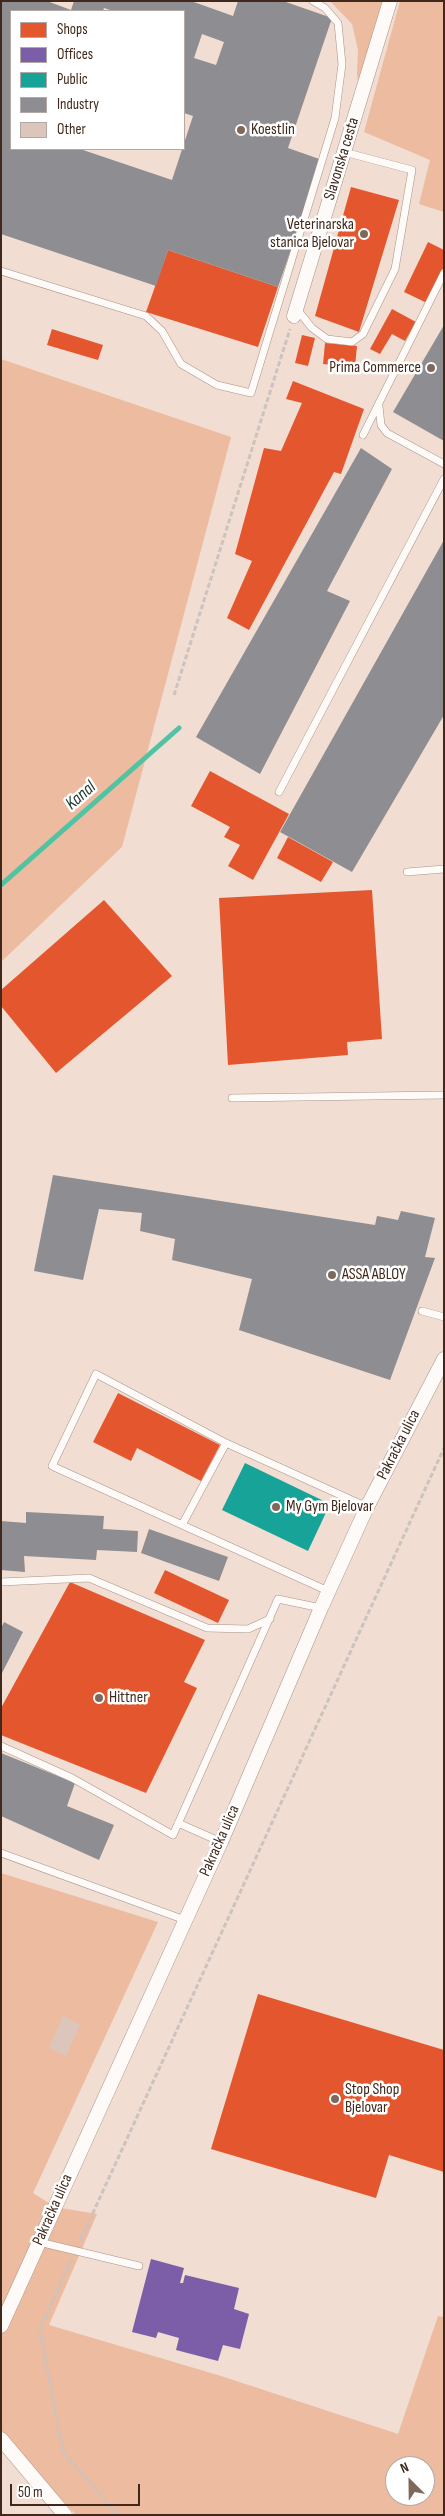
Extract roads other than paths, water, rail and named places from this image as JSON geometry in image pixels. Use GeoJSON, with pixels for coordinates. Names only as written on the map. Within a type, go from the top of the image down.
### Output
{"type":"FeatureCollection","features":[{"type":"Feature","properties":{"kind":"street","name":"Slavonska cesta"},"geometry":{"type":"LineString","coordinates":[[295,312],[390,1]]}},
{"type":"Feature","properties":{"kind":"street","name":"Pakračka ulica"},"geometry":{"type":"LineString","coordinates":[[1,2326],[221,1842],[328,1591],[367,1507],[444,1360]]}},
{"type":"Feature","properties":{"kind":"street"},"geometry":{"type":"LineString","coordinates":[[1,2439],[65,2515]]}},
{"type":"Feature","properties":{"kind":"lane"},"geometry":{"type":"LineString","coordinates":[[1,271],[146,316],[162,331],[181,364],[217,385],[251,393],[335,118],[342,64],[338,23],[325,8],[313,1]]}},
{"type":"Feature","properties":{"kind":"lane"},"geometry":{"type":"LineString","coordinates":[[295,312],[327,339],[352,342],[363,334],[395,269],[412,170],[344,152]]}},
{"type":"Feature","properties":{"kind":"lane"},"geometry":{"type":"LineString","coordinates":[[363,435],[444,272]]}},
{"type":"Feature","properties":{"kind":"lane"},"geometry":{"type":"LineString","coordinates":[[379,403],[381,425],[387,433],[444,464]]}},
{"type":"Feature","properties":{"kind":"lane"},"geometry":{"type":"LineString","coordinates":[[279,792],[444,479]]}},
{"type":"Feature","properties":{"kind":"lane"},"geometry":{"type":"LineString","coordinates":[[407,872],[444,870]]}},
{"type":"Feature","properties":{"kind":"lane"},"geometry":{"type":"LineString","coordinates":[[232,1098],[444,1096]]}},
{"type":"Feature","properties":{"kind":"lane"},"geometry":{"type":"LineString","coordinates":[[422,1310],[444,1317]]}},
{"type":"Feature","properties":{"kind":"lane"},"geometry":{"type":"LineString","coordinates":[[328,1591],[52,1466],[96,1374],[226,1443],[367,1507]]}},
{"type":"Feature","properties":{"kind":"lane"},"geometry":{"type":"LineString","coordinates":[[182,1525],[226,1443]]}},
{"type":"Feature","properties":{"kind":"lane"},"geometry":{"type":"LineString","coordinates":[[1,1582],[89,1578],[206,1628],[248,1629],[270,1619]]}},
{"type":"Feature","properties":{"kind":"lane"},"geometry":{"type":"LineString","coordinates":[[1,1746],[72,1778],[173,1835],[278,1599],[321,1608]]}},
{"type":"Feature","properties":{"kind":"lane"},"geometry":{"type":"LineString","coordinates":[[178,1823],[221,1842]]}},
{"type":"Feature","properties":{"kind":"lane"},"geometry":{"type":"LineString","coordinates":[[1,1853],[185,1920]]}},
{"type":"Feature","properties":{"kind":"lane"},"geometry":{"type":"LineString","coordinates":[[39,2242],[139,2266]]}},
{"type":"Feature","properties":{"kind":"waterway","name":"Kanal"},"geometry":{"type":"LineString","coordinates":[[1,885],[179,728]]}},
{"type":"Feature","properties":{"kind":"place","name":"Koestlin"},"geometry":{"type":"Point","coordinates":[241,130]}},
{"type":"Feature","properties":{"kind":"place","name":"Veterinarska stanica Bjelovar"},"geometry":{"type":"Point","coordinates":[364,234]}},
{"type":"Feature","properties":{"kind":"place","name":"Prima Commerce"},"geometry":{"type":"Point","coordinates":[431,368]}},
{"type":"Feature","properties":{"kind":"place","name":"ASSA ABLOY"},"geometry":{"type":"Point","coordinates":[332,1275]}},
{"type":"Feature","properties":{"kind":"place","name":"My Gym Bjelovar"},"geometry":{"type":"Point","coordinates":[276,1507]}},
{"type":"Feature","properties":{"kind":"place","name":"Hittner"},"geometry":{"type":"Point","coordinates":[99,1698]}},
{"type":"Feature","properties":{"kind":"place","name":"Stop Shop Bjelovar"},"geometry":{"type":"Point","coordinates":[335,2099]}}]}
